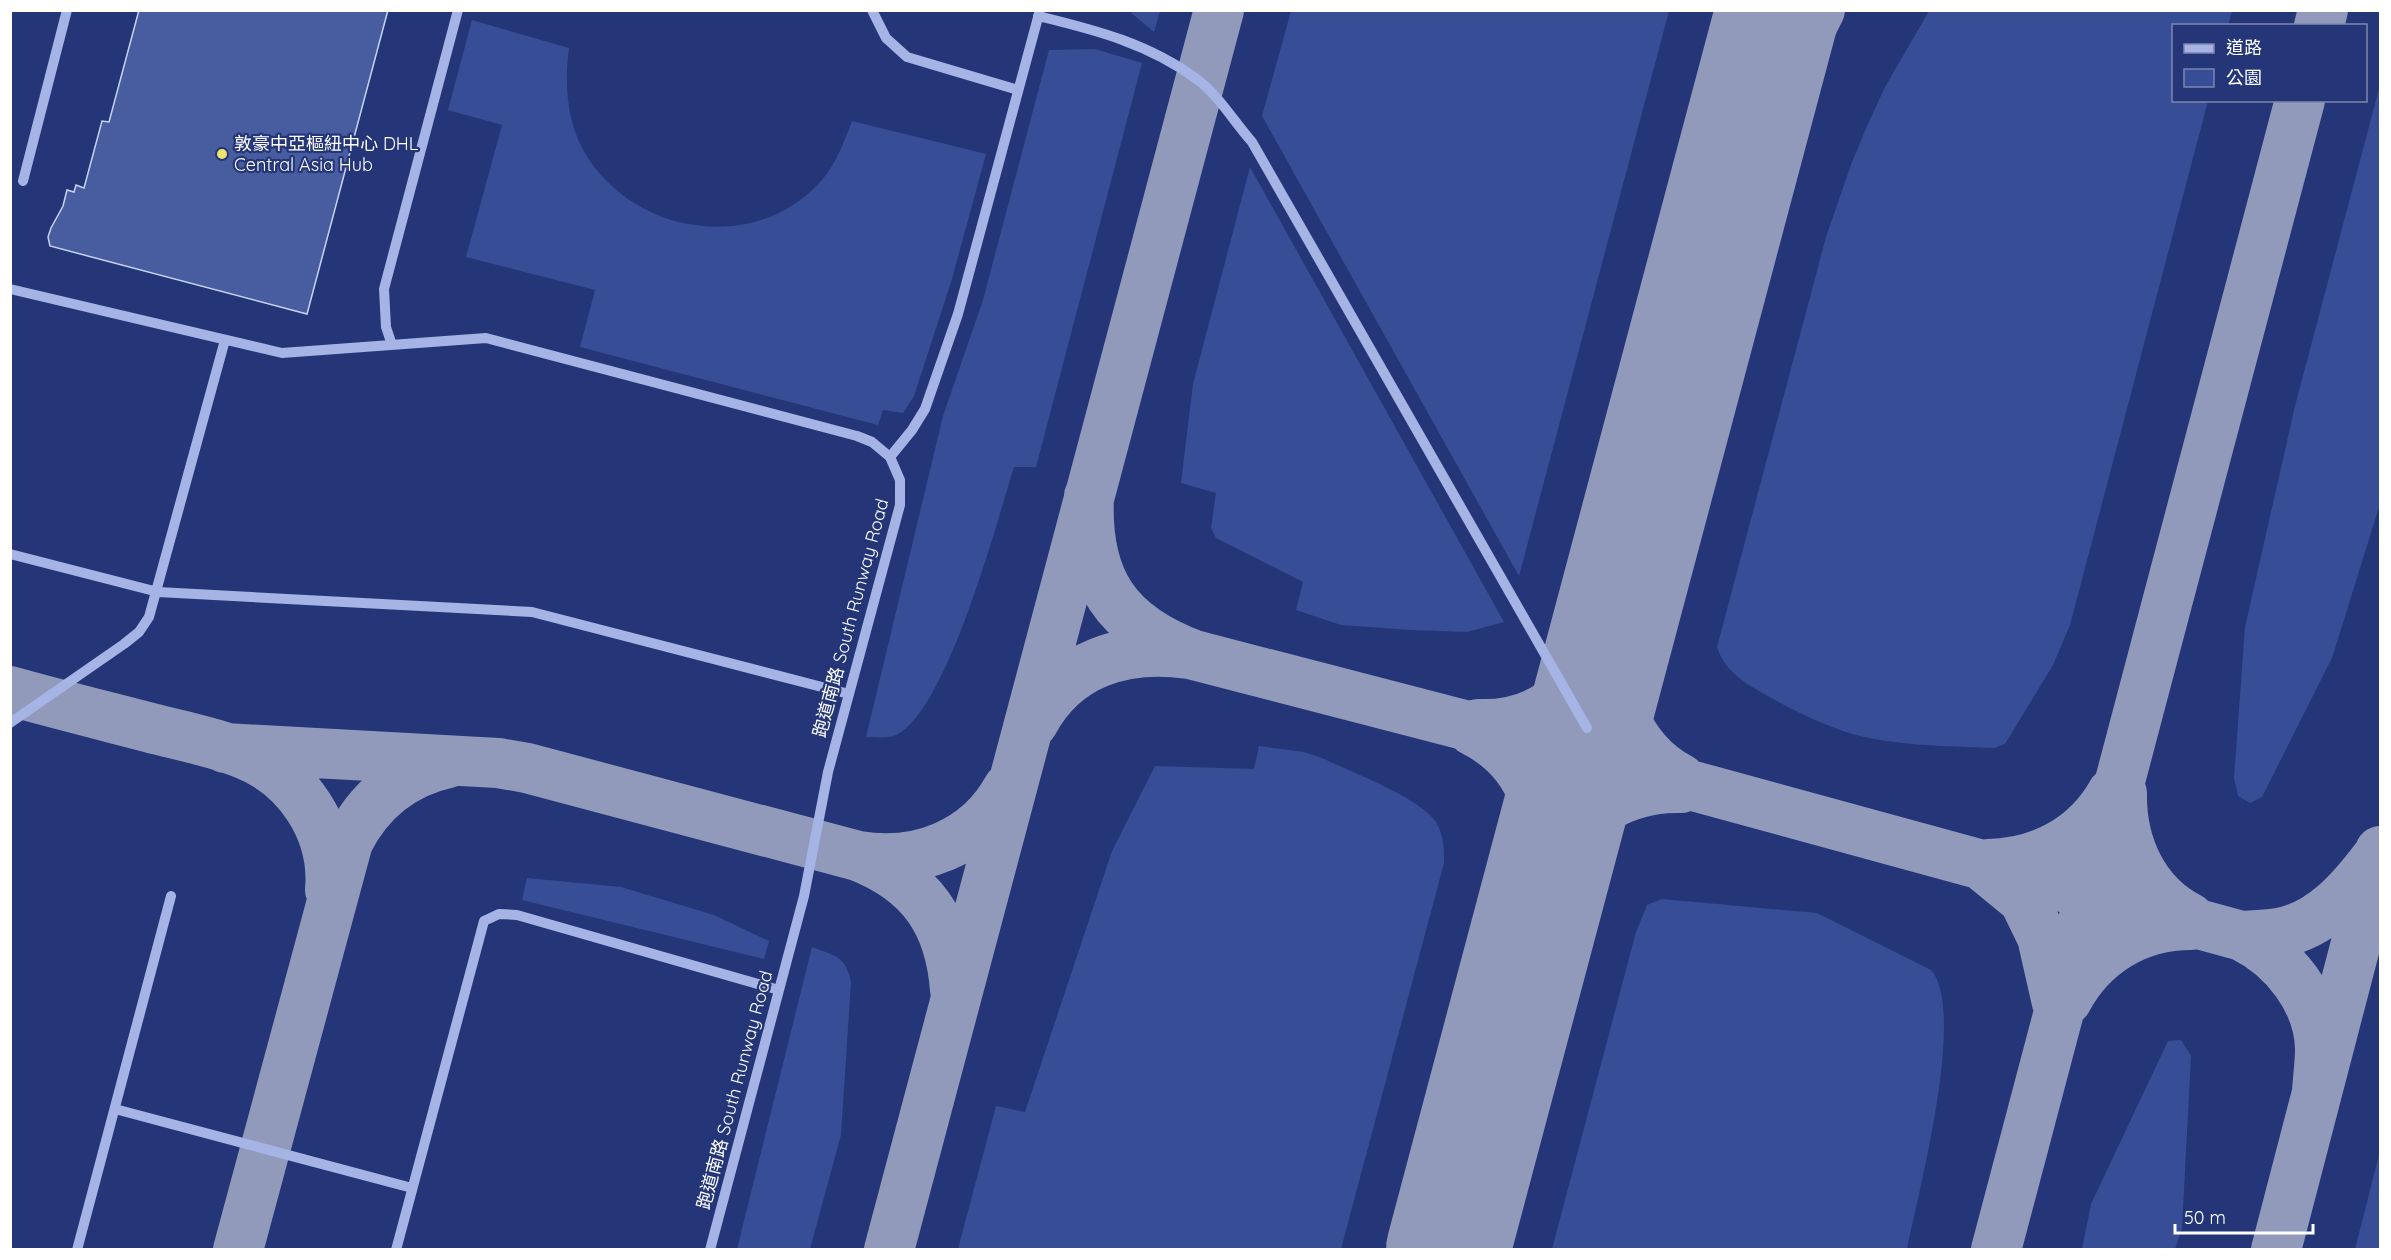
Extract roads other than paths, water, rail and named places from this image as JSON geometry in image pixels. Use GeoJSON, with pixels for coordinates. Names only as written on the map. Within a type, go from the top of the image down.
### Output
{"type":"FeatureCollection","features":[{"type":"Feature","properties":{"kind":"lane"},"geometry":{"type":"LineString","coordinates":[[23,181],[67,10]]}},
{"type":"Feature","properties":{"kind":"lane"},"geometry":{"type":"LineString","coordinates":[[392,345],[383,309],[384,289],[458,10]]}},
{"type":"Feature","properties":{"kind":"lane"},"geometry":{"type":"LineString","coordinates":[[872,10],[886,38],[907,57],[1018,90]]}},
{"type":"Feature","properties":{"kind":"lane"},"geometry":{"type":"LineString","coordinates":[[10,289],[282,353],[486,338],[857,436],[872,442],[890,457],[919,420],[932,388],[968,280],[1039,13],[1149,49],[1200,81],[1252,142],[1587,728]]}},
{"type":"Feature","properties":{"kind":"lane"},"geometry":{"type":"LineString","coordinates":[[10,723],[139,632],[149,617],[158,592],[225,340]]}},
{"type":"Feature","properties":{"kind":"lane","name":"跑道南路 South Runway Road"},"geometry":{"type":"LineString","coordinates":[[710,1250],[806,887],[822,800],[900,505],[900,480],[890,457]]}},
{"type":"Feature","properties":{"kind":"lane"},"geometry":{"type":"LineString","coordinates":[[10,554],[158,592],[532,612],[849,694]]}},
{"type":"Feature","properties":{"kind":"lane"},"geometry":{"type":"LineString","coordinates":[[77,1250],[171,896]]}},
{"type":"Feature","properties":{"kind":"lane"},"geometry":{"type":"LineString","coordinates":[[396,1250],[484,921],[499,914],[517,915],[779,990]]}},
{"type":"Feature","properties":{"kind":"lane"},"geometry":{"type":"LineString","coordinates":[[115,1109],[412,1188]]}},
{"type":"Feature","properties":{"kind":"place","name":"敦豪中亞樞紐中心 DHL Central Asia Hub"},"geometry":{"type":"Point","coordinates":[222,154]}}]}
